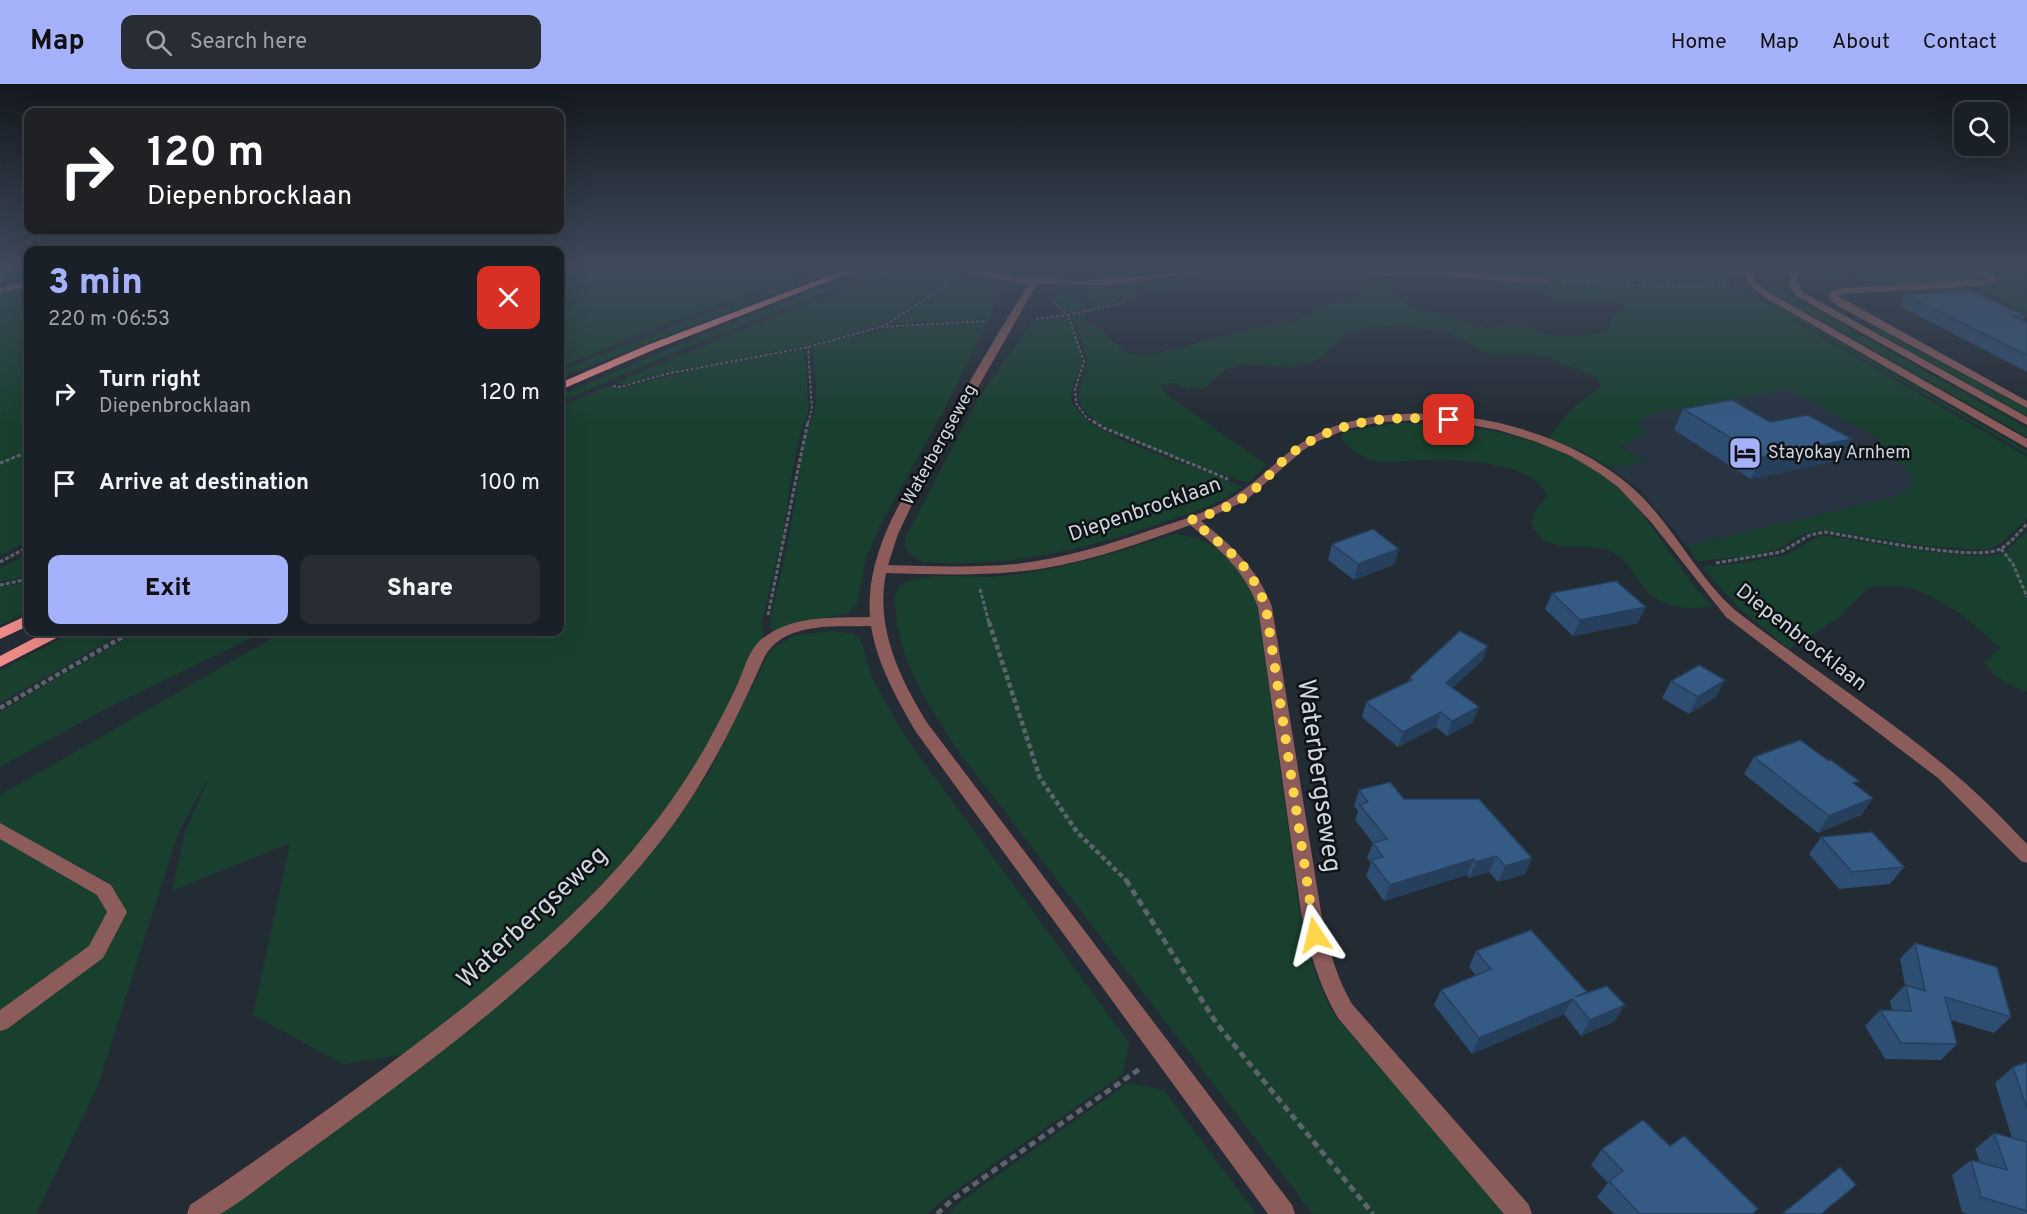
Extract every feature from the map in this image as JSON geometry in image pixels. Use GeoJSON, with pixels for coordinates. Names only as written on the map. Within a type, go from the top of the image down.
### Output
{"type":"FeatureCollection","features":[{"type":"Feature","properties":{"kind":"main road"},"geometry":{"type":"LineString","coordinates":[[564,385],[649,348],[725,319]]}},
{"type":"Feature","properties":{"kind":"main road"},"geometry":{"type":"LineString","coordinates":[[0,634],[24,622]]}},
{"type":"Feature","properties":{"kind":"main road"},"geometry":{"type":"LineString","coordinates":[[0,662],[49,636]]}},
{"type":"Feature","properties":{"kind":"street"},"geometry":{"type":"LineString","coordinates":[[1808,319],[2027,444]]}},
{"type":"Feature","properties":{"kind":"street"},"geometry":{"type":"LineString","coordinates":[[1840,319],[2027,422]]}},
{"type":"Feature","properties":{"kind":"street"},"geometry":{"type":"LineString","coordinates":[[1868,319],[2027,405]]}},
{"type":"Feature","properties":{"kind":"street","name":"Waterbergseweg"},"geometry":{"type":"LineString","coordinates":[[1010,320],[894,528],[881,569],[876,595],[877,621],[891,673],[922,728],[1283,1214]]}},
{"type":"Feature","properties":{"kind":"street"},"geometry":{"type":"LineString","coordinates":[[1844,321],[1878,325]]}},
{"type":"Feature","properties":{"kind":"street","name":"Diepenbrocklaan"},"geometry":{"type":"LineString","coordinates":[[881,569],[977,571],[1019,567],[1060,560],[1124,543],[1223,508],[1255,490],[1282,461],[1308,442],[1337,428],[1379,419],[1417,418],[1465,422],[1514,432],[1558,446],[1603,470],[1629,490],[1731,614],[1944,774],[2027,856]]}},
{"type":"Feature","properties":{"kind":"street","name":"Waterbergseweg"},"geometry":{"type":"LineString","coordinates":[[1191,520],[1240,561],[1252,575],[1266,608],[1311,912],[1322,962],[1333,991],[1345,1011],[1385,1059],[1520,1214]]}},
{"type":"Feature","properties":{"kind":"street"},"geometry":{"type":"LineString","coordinates":[[770,639],[795,628],[826,623],[877,621]]}},
{"type":"Feature","properties":{"kind":"street","name":"Waterbergseweg"},"geometry":{"type":"LineString","coordinates":[[199,1214],[324,1127],[409,1062],[532,964],[577,922],[616,882],[649,843],[699,775],[723,732],[760,651],[770,639]]}},
{"type":"Feature","properties":{"kind":"street"},"geometry":{"type":"LineString","coordinates":[[0,830],[104,890],[117,912],[96,952],[0,1022]]}},
{"type":"Feature","properties":{"kind":"path"},"geometry":{"type":"LineString","coordinates":[[607,383],[620,387],[675,372],[808,346],[877,328],[895,319]]}},
{"type":"Feature","properties":{"kind":"path"},"geometry":{"type":"LineString","coordinates":[[1069,319],[1084,362],[1075,389],[1079,409],[1094,423],[1255,490]]}},
{"type":"Feature","properties":{"kind":"path"},"geometry":{"type":"LineString","coordinates":[[877,328],[1010,320]]}},
{"type":"Feature","properties":{"kind":"path"},"geometry":{"type":"LineString","coordinates":[[770,639],[766,622],[786,537],[798,461],[812,410],[808,346]]}},
{"type":"Feature","properties":{"kind":"path"},"geometry":{"type":"LineString","coordinates":[[0,463],[24,454]]}},
{"type":"Feature","properties":{"kind":"path"},"geometry":{"type":"LineString","coordinates":[[1718,563],[1781,552],[1816,533],[1836,533],[1943,550],[1981,553],[2001,549],[2027,524]]}},
{"type":"Feature","properties":{"kind":"path"},"geometry":{"type":"LineString","coordinates":[[0,562],[24,549]]}},
{"type":"Feature","properties":{"kind":"path"},"geometry":{"type":"LineString","coordinates":[[2001,549],[2013,564],[2027,597]]}},
{"type":"Feature","properties":{"kind":"path"},"geometry":{"type":"LineString","coordinates":[[977,571],[981,596],[997,652],[1040,778],[1077,832],[1129,883],[1216,1024],[1373,1214]]}},
{"type":"Feature","properties":{"kind":"path"},"geometry":{"type":"LineString","coordinates":[[0,585],[24,580]]}},
{"type":"Feature","properties":{"kind":"path"},"geometry":{"type":"LineString","coordinates":[[0,708],[124,636]]}},
{"type":"Feature","properties":{"kind":"path"},"geometry":{"type":"LineString","coordinates":[[937,1214],[953,1199],[1163,1053]]}},
{"type":"Feature","properties":{"kind":"shaded area"},"geometry":{"type":"Polygon","coordinates":[[[1790,388],[1878,438],[1875,445],[1910,472],[1912,482],[1908,491],[1895,497],[1687,546],[1640,490],[1610,468],[1645,462],[1619,444],[1632,437],[1645,415],[1790,388]]]}},
{"type":"Feature","properties":{"kind":"green space"},"geometry":{"type":"Polygon","coordinates":[[[0,319],[24,319],[24,543],[0,555],[0,319]]]}},
{"type":"Feature","properties":{"kind":"green space"},"geometry":{"type":"Polygon","coordinates":[[[564,319],[678,319],[564,365],[564,319]]]}},
{"type":"Feature","properties":{"kind":"green space"},"geometry":{"type":"Polygon","coordinates":[[[692,319],[710,319],[564,376],[564,369],[692,319]]]}},
{"type":"Feature","properties":{"kind":"green space"},"geometry":{"type":"Polygon","coordinates":[[[742,319],[758,319],[564,400],[564,393],[742,319]]]}},
{"type":"Feature","properties":{"kind":"green space"},"geometry":{"type":"Polygon","coordinates":[[[768,319],[892,319],[875,327],[807,345],[665,373],[621,385],[615,383],[768,319]]]}},
{"type":"Feature","properties":{"kind":"green space"},"geometry":{"type":"Polygon","coordinates":[[[900,319],[977,319],[892,324],[900,319]]]}},
{"type":"Feature","properties":{"kind":"green space"},"geometry":{"type":"Polygon","coordinates":[[[1068,319],[1077,341],[1081,359],[1071,396],[1081,415],[1098,428],[1121,440],[1242,487],[1215,503],[1187,514],[1107,540],[1047,555],[954,563],[923,562],[910,554],[905,547],[905,538],[978,399],[1032,322],[1068,319]]]}},
{"type":"Feature","properties":{"kind":"green space"},"geometry":{"type":"Polygon","coordinates":[[[1073,319],[1087,319],[1129,354],[1151,355],[1253,328],[1288,324],[1301,319],[1458,319],[1488,328],[1515,324],[1538,329],[1537,333],[1561,335],[1603,333],[1609,331],[1612,319],[1791,319],[2027,457],[2027,519],[2001,543],[1987,550],[1925,546],[1823,530],[1805,533],[1778,549],[1749,556],[1697,561],[1687,546],[1895,497],[1908,491],[1912,482],[1910,475],[1897,460],[1875,445],[1878,438],[1790,389],[1645,415],[1640,422],[1646,435],[1633,437],[1637,441],[1619,445],[1646,462],[1610,468],[1583,452],[1548,438],[1572,409],[1600,387],[1597,378],[1540,355],[1500,355],[1482,351],[1444,331],[1396,325],[1369,327],[1344,334],[1331,350],[1317,360],[1289,367],[1240,364],[1224,371],[1206,387],[1188,390],[1174,383],[1163,384],[1161,387],[1168,396],[1267,465],[1248,483],[1129,438],[1089,414],[1080,403],[1079,393],[1087,358],[1073,319]]]}},
{"type":"Feature","properties":{"kind":"green space"},"geometry":{"type":"Polygon","coordinates":[[[1795,319],[1800,319],[2027,451],[2027,454],[1795,319]]]}},
{"type":"Feature","properties":{"kind":"green space"},"geometry":{"type":"Polygon","coordinates":[[[1819,319],[1831,319],[2027,428],[2027,437],[1819,319]]]}},
{"type":"Feature","properties":{"kind":"green space"},"geometry":{"type":"Polygon","coordinates":[[[985,322],[987,324],[943,412],[878,529],[866,559],[857,604],[846,614],[801,622],[773,631],[770,622],[789,537],[805,438],[815,409],[816,387],[812,347],[882,329],[985,322]]]}},
{"type":"Feature","properties":{"kind":"green space"},"geometry":{"type":"Polygon","coordinates":[[[1867,327],[1880,330],[2027,409],[2027,416],[1867,327]]]}},
{"type":"Feature","properties":{"kind":"green space"},"geometry":{"type":"Polygon","coordinates":[[[804,349],[809,410],[799,438],[782,537],[762,622],[763,638],[750,656],[715,732],[668,807],[642,840],[570,918],[526,958],[405,1054],[343,1064],[253,1015],[290,843],[172,891],[185,832],[210,774],[178,833],[97,1088],[36,1214],[0,1214],[0,795],[269,640],[271,636],[564,636],[564,405],[607,386],[622,388],[692,370],[804,349]]]}},
{"type":"Feature","properties":{"kind":"green space"},"geometry":{"type":"Polygon","coordinates":[[[1397,423],[1456,426],[1516,436],[1545,445],[1598,472],[1634,504],[1688,578],[1713,606],[1686,608],[1660,601],[1645,589],[1618,555],[1593,547],[1550,543],[1542,538],[1535,531],[1532,521],[1535,512],[1547,496],[1540,485],[1528,476],[1495,465],[1458,460],[1393,462],[1368,459],[1352,449],[1342,439],[1343,432],[1397,423]]]}},
{"type":"Feature","properties":{"kind":"green space"},"geometry":{"type":"Polygon","coordinates":[[[2027,531],[2027,692],[1998,677],[1984,662],[2001,648],[1964,617],[1922,592],[1888,586],[1868,588],[1840,617],[1789,649],[1739,608],[1702,567],[1786,555],[1821,535],[1926,551],[1974,556],[1994,555],[2004,553],[2027,531]]]}},
{"type":"Feature","properties":{"kind":"green space"},"geometry":{"type":"Polygon","coordinates":[[[1175,534],[1204,541],[1228,557],[1246,580],[1258,607],[1303,928],[1325,996],[1336,1017],[1506,1214],[1313,1214],[962,756],[911,670],[899,633],[895,607],[897,590],[903,584],[912,580],[937,576],[984,577],[1057,568],[1175,534]]]}},
{"type":"Feature","properties":{"kind":"green space"},"geometry":{"type":"Polygon","coordinates":[[[24,556],[24,577],[0,582],[0,568],[24,556]]]}},
{"type":"Feature","properties":{"kind":"green space"},"geometry":{"type":"Polygon","coordinates":[[[24,583],[24,614],[0,625],[0,587],[24,583]]]}},
{"type":"Feature","properties":{"kind":"green space"},"geometry":{"type":"Polygon","coordinates":[[[832,631],[853,634],[861,640],[871,676],[904,735],[1129,1043],[1122,1075],[946,1197],[928,1214],[218,1214],[287,1166],[658,844],[708,774],[771,649],[796,635],[832,631]]]}},
{"type":"Feature","properties":{"kind":"green space"},"geometry":{"type":"Polygon","coordinates":[[[66,636],[117,636],[0,703],[0,671],[66,636]]]}},
{"type":"Feature","properties":{"kind":"green space"},"geometry":{"type":"Polygon","coordinates":[[[130,636],[256,636],[107,708],[0,767],[0,712],[130,636]]]}},
{"type":"Feature","properties":{"kind":"green space"},"geometry":{"type":"Polygon","coordinates":[[[1128,1083],[1164,1090],[1256,1214],[948,1214],[961,1201],[1128,1083]]]}},
{"type":"Feature","properties":{"kind":"building"},"geometry":{"type":"Polygon","coordinates":[[[1954,319],[2018,319],[2027,323],[2027,355],[1954,319]]]}},
{"type":"Feature","properties":{"kind":"building"},"geometry":{"type":"Polygon","coordinates":[[[1732,400],[1770,422],[1808,415],[1852,439],[1762,457],[1683,409],[1732,400]]]}},
{"type":"Feature","properties":{"kind":"building"},"geometry":{"type":"Polygon","coordinates":[[[1373,529],[1399,549],[1358,564],[1332,544],[1373,529]]]}},
{"type":"Feature","properties":{"kind":"building"},"geometry":{"type":"Polygon","coordinates":[[[1616,581],[1646,607],[1580,620],[1552,593],[1616,581]]]}},
{"type":"Feature","properties":{"kind":"building"},"geometry":{"type":"Polygon","coordinates":[[[1460,631],[1488,646],[1446,683],[1479,707],[1452,721],[1441,712],[1403,732],[1366,702],[1412,680],[1410,677],[1460,631]]]}},
{"type":"Feature","properties":{"kind":"building"},"geometry":{"type":"Polygon","coordinates":[[[1699,665],[1725,680],[1698,697],[1671,681],[1699,665]]]}},
{"type":"Feature","properties":{"kind":"building"},"geometry":{"type":"Polygon","coordinates":[[[1800,740],[1859,781],[1853,783],[1873,798],[1829,816],[1754,757],[1800,740]]]}},
{"type":"Feature","properties":{"kind":"building"},"geometry":{"type":"Polygon","coordinates":[[[1390,782],[1404,799],[1479,799],[1532,858],[1505,866],[1496,856],[1476,862],[1474,859],[1390,885],[1371,860],[1383,857],[1373,843],[1387,839],[1360,805],[1368,802],[1359,790],[1390,782]]]}},
{"type":"Feature","properties":{"kind":"building"},"geometry":{"type":"Polygon","coordinates":[[[1872,832],[1904,867],[1852,872],[1821,837],[1872,832]]]}},
{"type":"Feature","properties":{"kind":"building"},"geometry":{"type":"Polygon","coordinates":[[[1531,930],[1587,992],[1575,997],[1607,986],[1625,1005],[1590,1020],[1573,999],[1479,1038],[1441,990],[1491,969],[1476,951],[1531,930]]]}},
{"type":"Feature","properties":{"kind":"building"},"geometry":{"type":"Polygon","coordinates":[[[1915,943],[1997,967],[2011,1017],[1945,997],[1957,1044],[1901,1043],[1880,1010],[1911,1011],[1906,985],[1925,991],[1915,943]]]}},
{"type":"Feature","properties":{"kind":"building"},"geometry":{"type":"Polygon","coordinates":[[[2027,1062],[2027,1109],[2013,1067],[2027,1062]]]}},
{"type":"Feature","properties":{"kind":"building"},"geometry":{"type":"Polygon","coordinates":[[[1643,1120],[1670,1146],[1684,1136],[1758,1209],[1752,1214],[1640,1214],[1609,1181],[1623,1171],[1602,1149],[1643,1120]]]}},
{"type":"Feature","properties":{"kind":"building"},"geometry":{"type":"Polygon","coordinates":[[[1994,1133],[2027,1142],[2027,1211],[1981,1197],[1971,1160],[2007,1170],[1994,1133]]]}},
{"type":"Feature","properties":{"kind":"building"},"geometry":{"type":"Polygon","coordinates":[[[1840,1167],[1856,1185],[1821,1214],[1782,1214],[1840,1167]]]}},
{"type":"Feature","properties":{"kind":"place","name":"Stayokay Arnhem"},"geometry":{"type":"Point","coordinates":[1745,453]}},
{"type":"Feature","properties":{"kind":"route"},"geometry":{"type":"LineString","coordinates":[[1315,935],[1266,608],[1252,575],[1240,561],[1191,520],[1213,513],[1255,490],[1291,453],[1337,428],[1379,419],[1449,420]]}}]}
